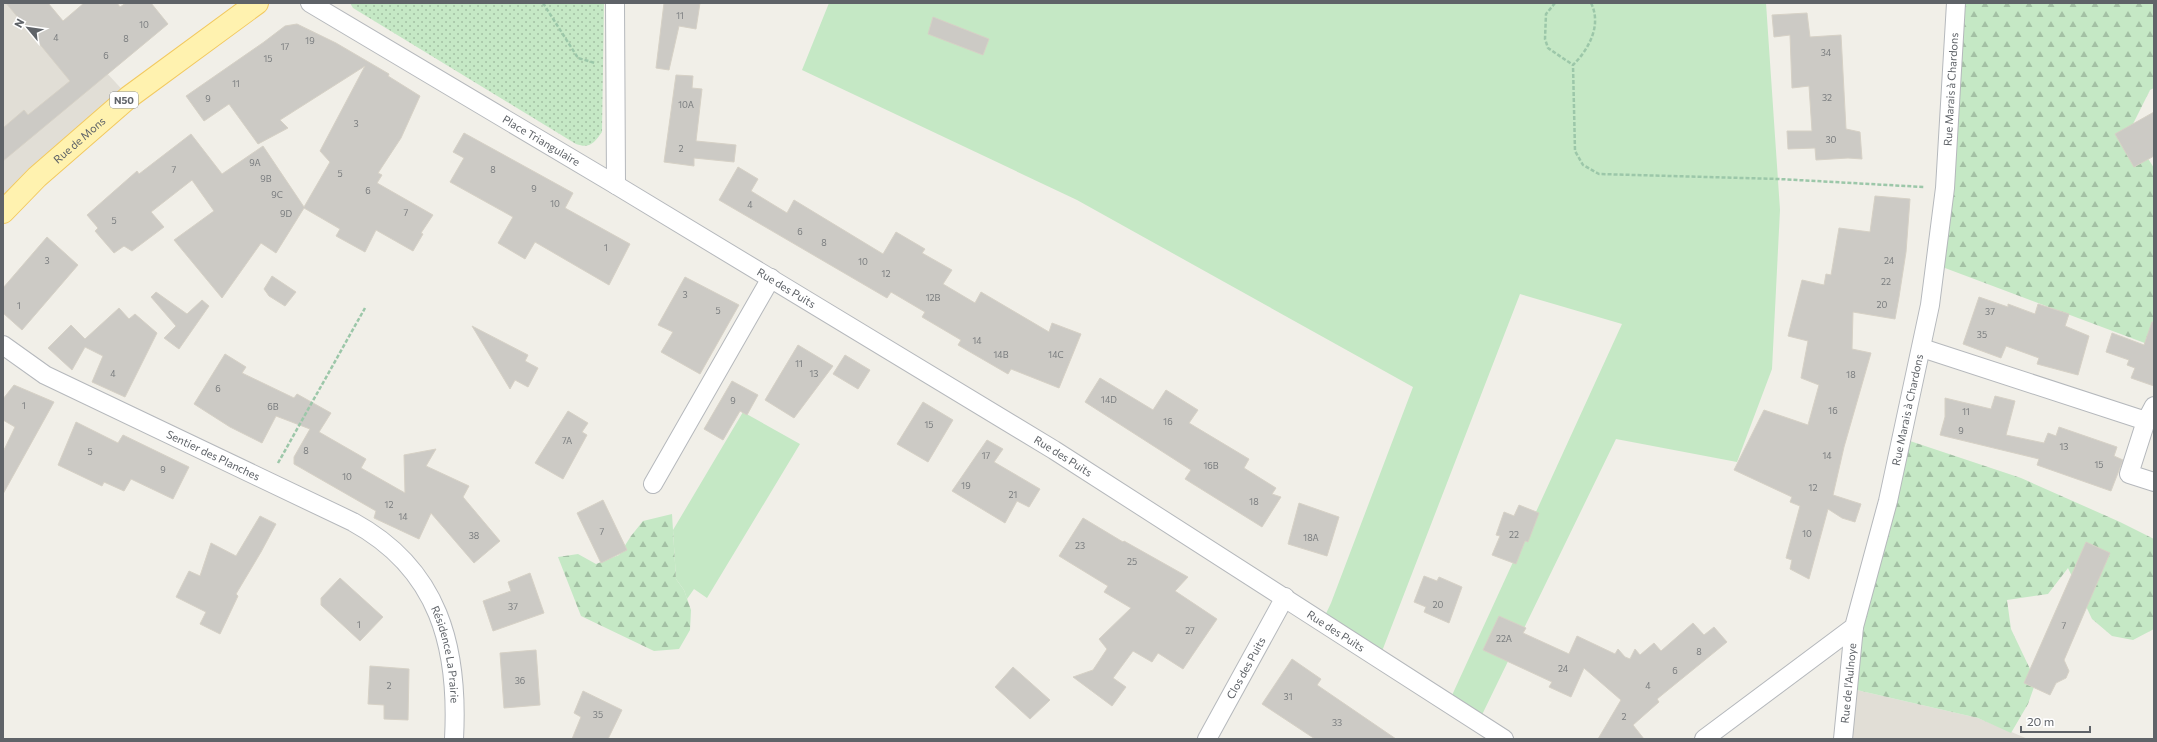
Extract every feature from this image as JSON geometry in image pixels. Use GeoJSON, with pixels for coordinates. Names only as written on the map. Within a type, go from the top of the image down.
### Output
{"type":"FeatureCollection","features":[{"type":"Feature","properties":{"kind":"main road","name":"Rue de Mons"},"geometry":{"type":"LineString","coordinates":[[3,212],[37,177],[128,97],[257,3]]}},
{"type":"Feature","properties":{"kind":"street","name":"Place Triangulaire"},"geometry":{"type":"LineString","coordinates":[[310,3],[616,185]]}},
{"type":"Feature","properties":{"kind":"street"},"geometry":{"type":"LineString","coordinates":[[616,3],[616,185]]}},
{"type":"Feature","properties":{"kind":"street","name":"Rue Marais à Chardons"},"geometry":{"type":"LineString","coordinates":[[1854,627],[1888,501],[1922,348],[1937,265],[1945,188],[1956,3]]}},
{"type":"Feature","properties":{"kind":"street","name":"Rue des Puits"},"geometry":{"type":"LineString","coordinates":[[616,185],[1054,450],[1285,596],[1504,739]]}},
{"type":"Feature","properties":{"kind":"street"},"geometry":{"type":"LineString","coordinates":[[653,484],[771,278]]}},
{"type":"Feature","properties":{"kind":"street","name":"Sentier des Planches"},"geometry":{"type":"LineString","coordinates":[[3,345],[44,375],[374,533],[418,575]]}},
{"type":"Feature","properties":{"kind":"street"},"geometry":{"type":"LineString","coordinates":[[1922,348],[2150,413],[2129,474],[2154,482]]}},
{"type":"Feature","properties":{"kind":"street","name":"Résidence La Prairie"},"geometry":{"type":"LineString","coordinates":[[418,575],[432,601],[443,628],[452,669],[455,708],[454,739]]}},
{"type":"Feature","properties":{"kind":"street","name":"Clos des Puits"},"geometry":{"type":"LineString","coordinates":[[1207,739],[1285,596]]}},
{"type":"Feature","properties":{"kind":"street"},"geometry":{"type":"LineString","coordinates":[[1704,739],[1854,627]]}},
{"type":"Feature","properties":{"kind":"street","name":"Rue de l'Aulnoye"},"geometry":{"type":"LineString","coordinates":[[1843,739],[1854,627]]}},
{"type":"Feature","properties":{"kind":"path"},"geometry":{"type":"LineString","coordinates":[[543,3],[578,58],[615,69]]}},
{"type":"Feature","properties":{"kind":"path"},"geometry":{"type":"LineString","coordinates":[[1555,3],[1546,14],[1545,39],[1548,48],[1573,65]]}},
{"type":"Feature","properties":{"kind":"path"},"geometry":{"type":"LineString","coordinates":[[1591,3],[1595,11],[1592,39],[1585,54],[1573,65],[1575,151],[1583,165],[1599,174],[1779,179],[1945,188]]}},
{"type":"Feature","properties":{"kind":"path"},"geometry":{"type":"LineString","coordinates":[[268,482],[365,308]]}},
{"type":"Feature","properties":{"kind":"shaded area"},"geometry":{"type":"Polygon","coordinates":[[[3,3],[48,3],[104,70],[129,97],[3,212],[3,3]]]}},
{"type":"Feature","properties":{"kind":"shaded area"},"geometry":{"type":"Polygon","coordinates":[[[1848,688],[1978,718],[2028,739],[1843,739],[1848,688]]]}},
{"type":"Feature","properties":{"kind":"green space"},"geometry":{"type":"Polygon","coordinates":[[[350,3],[604,3],[602,132],[591,144],[585,146],[576,144],[353,8],[350,3]]]}},
{"type":"Feature","properties":{"kind":"green space"},"geometry":{"type":"Polygon","coordinates":[[[829,3],[1766,3],[1780,210],[1772,369],[1737,462],[1616,439],[1478,723],[1448,704],[1622,324],[1520,294],[1379,659],[1322,622],[1331,603],[1413,387],[1077,200],[802,70],[829,3]]]}},
{"type":"Feature","properties":{"kind":"green space"},"geometry":{"type":"Polygon","coordinates":[[[1956,3],[2154,3],[2154,88],[2150,90],[2130,130],[2154,168],[2154,337],[2150,345],[1937,265],[1956,3]]]}},
{"type":"Feature","properties":{"kind":"green space"},"geometry":{"type":"Polygon","coordinates":[[[743,412],[800,444],[707,598],[694,589],[687,599],[684,590],[676,579],[673,530],[743,412]]]}},
{"type":"Feature","properties":{"kind":"green space"},"geometry":{"type":"Polygon","coordinates":[[[1901,438],[2021,478],[2120,522],[2154,539],[2154,629],[2133,640],[2112,636],[2092,619],[2068,568],[2048,594],[2007,600],[2011,629],[2030,669],[2034,687],[2028,704],[2011,733],[1978,718],[1848,688],[1901,438]]]}},
{"type":"Feature","properties":{"kind":"green space"},"geometry":{"type":"Polygon","coordinates":[[[672,514],[676,579],[684,590],[691,610],[690,630],[679,649],[654,651],[581,616],[558,557],[578,554],[596,564],[619,555],[643,521],[672,514]]]}},
{"type":"Feature","properties":{"kind":"building"},"geometry":{"type":"Polygon","coordinates":[[[6,3],[48,3],[63,21],[84,3],[117,3],[120,7],[126,3],[151,3],[168,24],[3,161],[3,128],[24,110],[28,115],[70,81],[6,3]]]}},
{"type":"Feature","properties":{"kind":"building"},"geometry":{"type":"Polygon","coordinates":[[[664,3],[700,3],[696,29],[679,26],[669,70],[656,68],[664,3]]]}},
{"type":"Feature","properties":{"kind":"building"},"geometry":{"type":"Polygon","coordinates":[[[1807,13],[1810,37],[1841,35],[1846,129],[1860,132],[1862,159],[1848,158],[1816,160],[1815,148],[1788,149],[1787,131],[1812,131],[1809,86],[1792,88],[1790,35],[1774,37],[1772,15],[1807,13]]]}},
{"type":"Feature","properties":{"kind":"building"},"geometry":{"type":"Polygon","coordinates":[[[933,17],[989,39],[983,55],[928,34],[933,17]]]}},
{"type":"Feature","properties":{"kind":"building"},"geometry":{"type":"Polygon","coordinates":[[[297,24],[336,43],[389,74],[388,76],[420,96],[401,138],[378,173],[382,175],[377,183],[433,215],[421,233],[423,234],[413,251],[376,230],[365,252],[336,236],[340,229],[304,208],[276,253],[261,243],[222,298],[174,240],[214,211],[192,180],[151,212],[164,227],[132,251],[124,246],[114,253],[95,231],[98,228],[87,215],[137,171],[139,174],[191,134],[222,174],[263,146],[304,207],[330,162],[320,151],[365,66],[280,120],[288,128],[258,144],[229,104],[204,121],[186,96],[285,26],[297,24]]]}},
{"type":"Feature","properties":{"kind":"building"},"geometry":{"type":"Polygon","coordinates":[[[676,75],[693,76],[692,88],[702,89],[696,141],[736,145],[734,162],[694,158],[694,166],[664,162],[676,75]]]}},
{"type":"Feature","properties":{"kind":"building"},"geometry":{"type":"Polygon","coordinates":[[[2154,112],[2154,156],[2134,167],[2115,134],[2154,112]]]}},
{"type":"Feature","properties":{"kind":"building"},"geometry":{"type":"Polygon","coordinates":[[[464,133],[573,193],[565,208],[630,244],[609,285],[535,242],[525,259],[498,243],[513,217],[450,182],[464,158],[453,152],[464,133]]]}},
{"type":"Feature","properties":{"kind":"building"},"geometry":{"type":"Polygon","coordinates":[[[738,167],[758,179],[751,191],[787,213],[794,200],[883,254],[896,232],[925,249],[922,253],[952,270],[943,284],[975,303],[981,292],[1049,332],[1052,323],[1081,334],[1059,388],[1011,369],[1008,374],[958,345],[961,340],[922,317],[925,312],[891,292],[887,298],[719,200],[738,167]]]}},
{"type":"Feature","properties":{"kind":"building"},"geometry":{"type":"Polygon","coordinates":[[[1875,196],[1910,199],[1906,252],[1899,297],[1895,319],[1853,312],[1852,349],[1871,353],[1844,447],[1833,495],[1861,504],[1855,522],[1842,518],[1828,509],[1809,579],[1790,569],[1792,560],[1786,558],[1800,506],[1790,502],[1792,497],[1734,470],[1764,410],[1808,425],[1819,385],[1801,378],[1808,341],[1788,336],[1802,280],[1824,285],[1826,274],[1831,275],[1839,228],[1870,232],[1875,196]]]}},
{"type":"Feature","properties":{"kind":"building"},"geometry":{"type":"Polygon","coordinates":[[[47,237],[78,265],[22,330],[3,313],[3,288],[47,237]]]}},
{"type":"Feature","properties":{"kind":"building"},"geometry":{"type":"Polygon","coordinates":[[[272,276],[296,292],[285,306],[269,296],[264,289],[272,276]]]}},
{"type":"Feature","properties":{"kind":"building"},"geometry":{"type":"Polygon","coordinates":[[[685,277],[739,305],[700,374],[661,352],[673,332],[658,325],[685,277]]]}},
{"type":"Feature","properties":{"kind":"building"},"geometry":{"type":"Polygon","coordinates":[[[156,292],[187,314],[202,300],[209,306],[179,349],[164,338],[176,326],[151,297],[156,292]]]}},
{"type":"Feature","properties":{"kind":"building"},"geometry":{"type":"Polygon","coordinates":[[[1979,297],[2008,307],[2008,304],[2035,314],[2038,304],[2069,314],[2065,326],[2089,336],[2078,375],[2037,364],[2039,358],[2006,346],[2001,358],[1963,344],[1979,297]]]}},
{"type":"Feature","properties":{"kind":"building"},"geometry":{"type":"Polygon","coordinates":[[[119,308],[129,319],[135,314],[157,333],[125,397],[92,382],[103,356],[85,347],[72,370],[48,348],[71,325],[85,339],[119,308]]]}},
{"type":"Feature","properties":{"kind":"building"},"geometry":{"type":"Polygon","coordinates":[[[2152,322],[2154,322],[2154,386],[2131,378],[2135,368],[2127,365],[2129,360],[2106,352],[2112,333],[2144,345],[2152,322]]]}},
{"type":"Feature","properties":{"kind":"building"},"geometry":{"type":"Polygon","coordinates":[[[472,326],[528,355],[525,361],[538,368],[528,387],[515,380],[510,389],[472,326]]]}},
{"type":"Feature","properties":{"kind":"building"},"geometry":{"type":"Polygon","coordinates":[[[798,345],[833,366],[794,418],[765,400],[798,345]]]}},
{"type":"Feature","properties":{"kind":"building"},"geometry":{"type":"Polygon","coordinates":[[[225,354],[246,367],[242,373],[294,398],[297,394],[331,413],[319,432],[366,459],[361,468],[405,493],[404,455],[436,449],[426,466],[469,486],[463,497],[500,541],[474,563],[431,513],[419,539],[374,518],[376,511],[294,464],[294,457],[310,429],[276,416],[262,443],[230,427],[194,404],[225,354]]]}},
{"type":"Feature","properties":{"kind":"building"},"geometry":{"type":"Polygon","coordinates":[[[845,355],[870,370],[858,389],[833,374],[845,355]]]}},
{"type":"Feature","properties":{"kind":"building"},"geometry":{"type":"Polygon","coordinates":[[[1100,378],[1153,410],[1166,390],[1198,410],[1189,423],[1249,459],[1244,468],[1276,488],[1272,494],[1281,497],[1262,527],[1185,479],[1191,470],[1085,402],[1100,378]]]}},
{"type":"Feature","properties":{"kind":"building"},"geometry":{"type":"Polygon","coordinates":[[[732,381],[758,395],[747,415],[740,411],[723,440],[704,429],[732,381]]]}},
{"type":"Feature","properties":{"kind":"building"},"geometry":{"type":"Polygon","coordinates":[[[14,385],[54,402],[3,494],[3,452],[15,427],[3,420],[3,399],[14,385]]]}},
{"type":"Feature","properties":{"kind":"building"},"geometry":{"type":"Polygon","coordinates":[[[1995,396],[2015,401],[2006,435],[2044,443],[2048,433],[2056,436],[2059,427],[2117,447],[2114,456],[2123,460],[2111,491],[2037,465],[2039,459],[1940,435],[1945,417],[1945,398],[1991,409],[1995,396]]]}},
{"type":"Feature","properties":{"kind":"building"},"geometry":{"type":"Polygon","coordinates":[[[923,402],[953,420],[928,462],[897,444],[923,402]]]}},
{"type":"Feature","properties":{"kind":"building"},"geometry":{"type":"Polygon","coordinates":[[[568,411],[588,423],[582,432],[587,435],[563,479],[535,463],[568,411]]]}},
{"type":"Feature","properties":{"kind":"building"},"geometry":{"type":"Polygon","coordinates":[[[76,422],[118,443],[123,435],[189,467],[173,499],[131,479],[124,491],[104,482],[102,486],[58,465],[76,422]]]}},
{"type":"Feature","properties":{"kind":"building"},"geometry":{"type":"Polygon","coordinates":[[[987,440],[1003,449],[994,462],[1040,489],[1029,507],[1017,501],[1005,523],[952,491],[987,440]]]}},
{"type":"Feature","properties":{"kind":"building"},"geometry":{"type":"Polygon","coordinates":[[[603,500],[627,550],[601,563],[577,513],[603,500]]]}},
{"type":"Feature","properties":{"kind":"building"},"geometry":{"type":"Polygon","coordinates":[[[1299,503],[1339,517],[1327,556],[1288,544],[1299,503]]]}},
{"type":"Feature","properties":{"kind":"building"},"geometry":{"type":"Polygon","coordinates":[[[1519,505],[1539,513],[1528,542],[1525,541],[1516,564],[1492,555],[1500,536],[1496,535],[1504,512],[1514,516],[1519,505]]]}},
{"type":"Feature","properties":{"kind":"building"},"geometry":{"type":"Polygon","coordinates":[[[260,516],[276,524],[236,594],[238,596],[220,634],[200,624],[206,612],[176,597],[189,571],[200,576],[211,543],[236,556],[260,516]]]}},
{"type":"Feature","properties":{"kind":"building"},"geometry":{"type":"Polygon","coordinates":[[[1083,518],[1123,542],[1124,541],[1188,577],[1175,591],[1217,619],[1183,669],[1158,653],[1152,662],[1133,651],[1113,678],[1126,687],[1112,706],[1073,677],[1093,670],[1107,649],[1099,639],[1131,608],[1104,592],[1108,586],[1059,556],[1083,518]]]}},
{"type":"Feature","properties":{"kind":"building"},"geometry":{"type":"Polygon","coordinates":[[[2086,542],[2110,553],[2064,660],[2069,671],[2066,678],[2056,683],[2050,695],[2024,683],[2086,542]]]}},
{"type":"Feature","properties":{"kind":"building"},"geometry":{"type":"Polygon","coordinates":[[[530,573],[544,613],[493,631],[483,601],[511,591],[508,582],[530,573]]]}},
{"type":"Feature","properties":{"kind":"building"},"geometry":{"type":"Polygon","coordinates":[[[1424,576],[1437,581],[1439,577],[1462,587],[1449,623],[1424,612],[1426,607],[1414,602],[1424,576]]]}},
{"type":"Feature","properties":{"kind":"building"},"geometry":{"type":"Polygon","coordinates":[[[340,578],[383,617],[360,641],[321,605],[321,598],[340,578]]]}},
{"type":"Feature","properties":{"kind":"building"},"geometry":{"type":"Polygon","coordinates":[[[1499,616],[1526,628],[1523,633],[1569,654],[1577,636],[1615,654],[1618,649],[1625,657],[1630,659],[1635,649],[1640,655],[1654,643],[1661,651],[1693,623],[1704,635],[1714,627],[1727,642],[1657,699],[1659,702],[1633,725],[1644,739],[1598,739],[1621,700],[1584,668],[1571,697],[1549,687],[1552,682],[1483,650],[1499,616]]]}},
{"type":"Feature","properties":{"kind":"building"},"geometry":{"type":"Polygon","coordinates":[[[536,650],[540,705],[504,708],[500,653],[536,650]]]}},
{"type":"Feature","properties":{"kind":"building"},"geometry":{"type":"Polygon","coordinates":[[[1292,659],[1321,679],[1317,685],[1396,739],[1315,739],[1262,704],[1292,659]]]}},
{"type":"Feature","properties":{"kind":"building"},"geometry":{"type":"Polygon","coordinates":[[[370,666],[409,669],[408,720],[384,719],[384,705],[368,704],[370,666]]]}},
{"type":"Feature","properties":{"kind":"building"},"geometry":{"type":"Polygon","coordinates":[[[1013,667],[1050,700],[1030,719],[995,687],[1013,667]]]}},
{"type":"Feature","properties":{"kind":"building"},"geometry":{"type":"Polygon","coordinates":[[[583,691],[622,710],[608,739],[572,739],[581,717],[574,713],[583,691]]]}}]}
